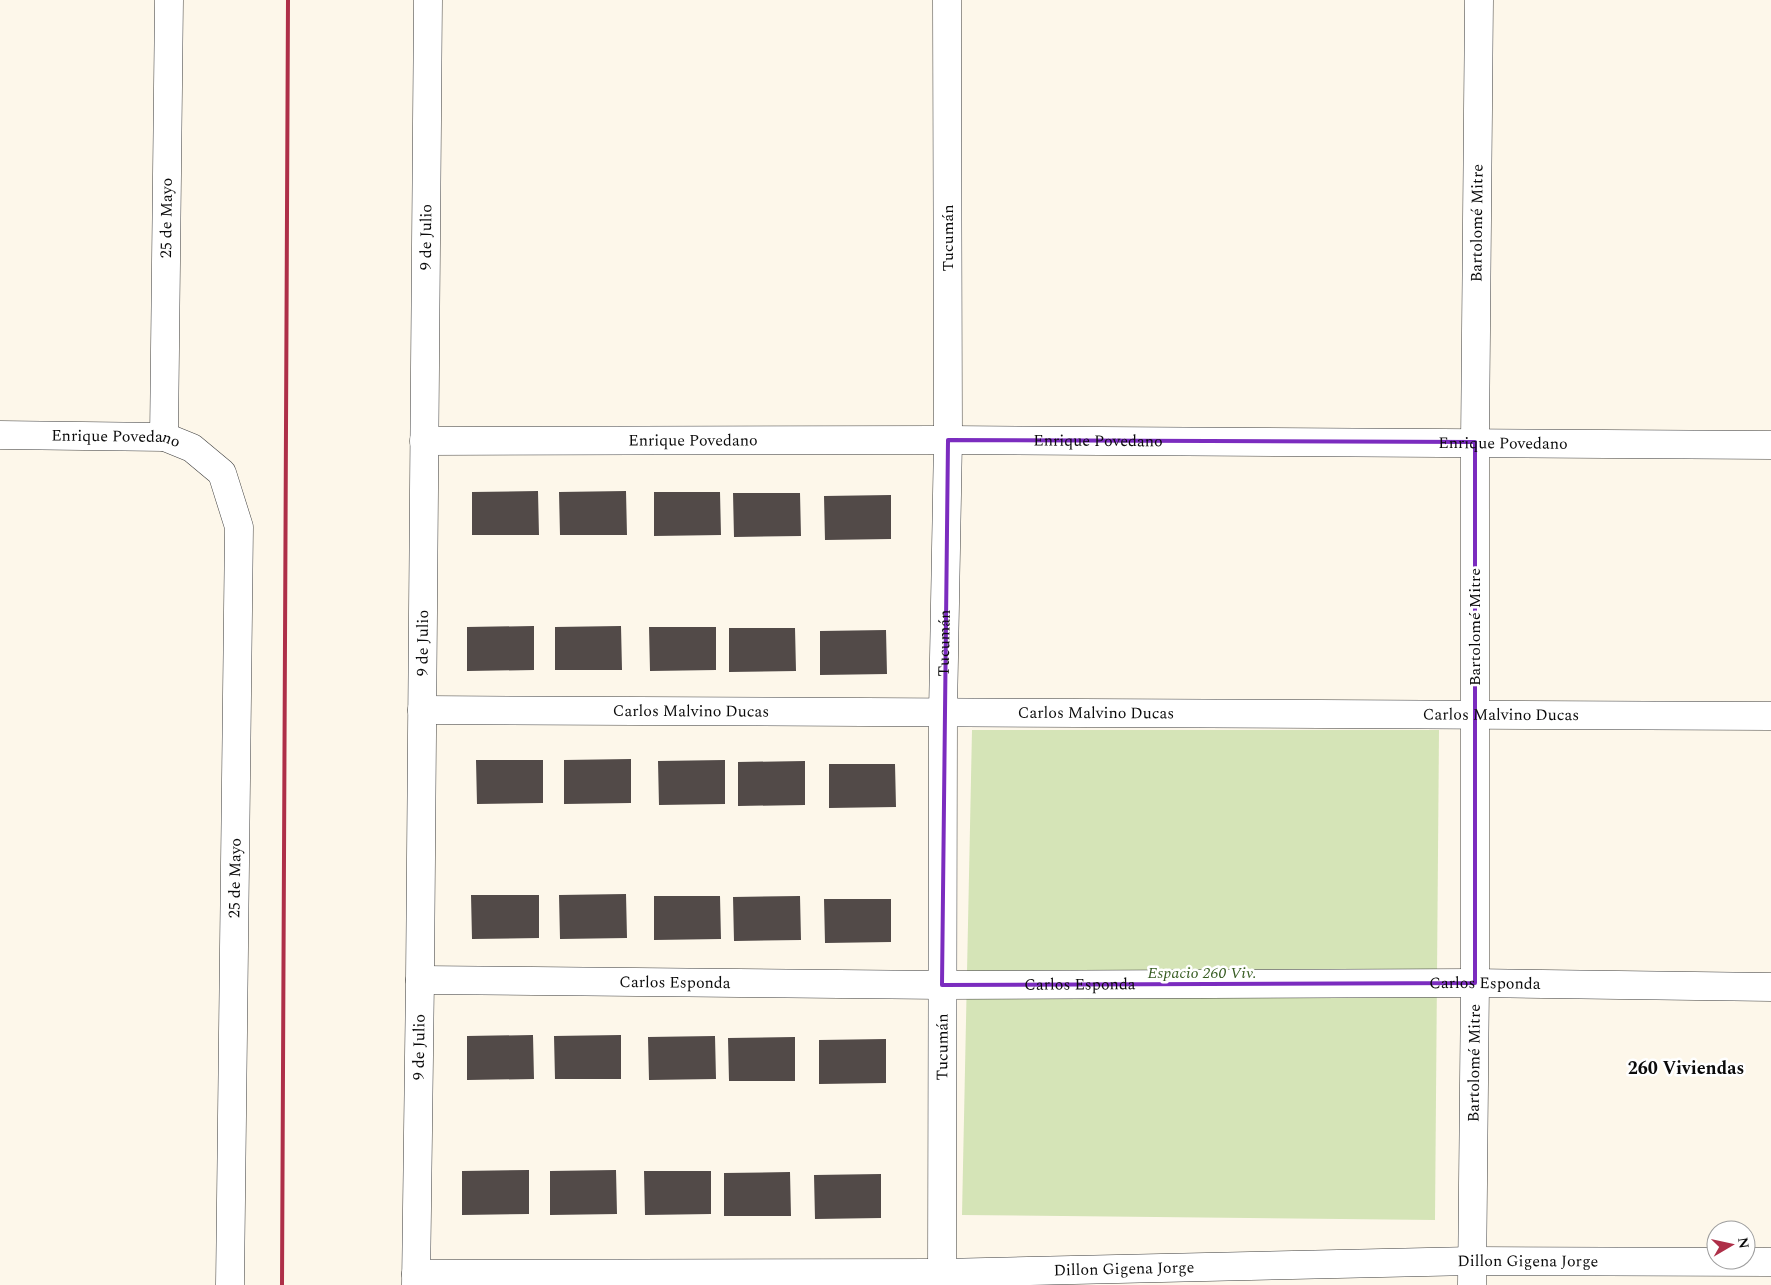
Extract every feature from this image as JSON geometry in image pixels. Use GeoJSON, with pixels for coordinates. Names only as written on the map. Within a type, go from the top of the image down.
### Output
{"type":"FeatureCollection","features":[{"type":"Feature","properties":{"kind":"street","name":"25 de Mayo"},"geometry":{"type":"LineString","coordinates":[[164,438],[169,0]]}},
{"type":"Feature","properties":{"kind":"street","name":"9 de Julio"},"geometry":{"type":"LineString","coordinates":[[416,1280],[428,0]]}},
{"type":"Feature","properties":{"kind":"street","name":"Tucumán"},"geometry":{"type":"LineString","coordinates":[[942,1279],[943,712],[948,440],[947,0]]}},
{"type":"Feature","properties":{"kind":"street","name":"Bartolomé Mitre"},"geometry":{"type":"LineString","coordinates":[[1472,1273],[1475,984],[1475,442],[1479,0]]}},
{"type":"Feature","properties":{"kind":"street","name":"Enrique Povedano"},"geometry":{"type":"LineString","coordinates":[[0,435],[164,438],[192,448],[222,473]]}},
{"type":"Feature","properties":{"kind":"street","name":"Enrique Povedano"},"geometry":{"type":"LineString","coordinates":[[424,441],[948,440],[1771,445]]}},
{"type":"Feature","properties":{"kind":"street","name":"25 de Mayo"},"geometry":{"type":"LineString","coordinates":[[222,473],[239,526],[230,1285]]}},
{"type":"Feature","properties":{"kind":"street","name":"Carlos Malvino Ducas"},"geometry":{"type":"LineString","coordinates":[[422,710],[1771,716]]}},
{"type":"Feature","properties":{"kind":"street","name":"Carlos Esponda"},"geometry":{"type":"LineString","coordinates":[[420,980],[942,985],[1475,984],[1771,987]]}},
{"type":"Feature","properties":{"kind":"street","name":"Dillon Gigena Jorge"},"geometry":{"type":"LineString","coordinates":[[416,1280],[942,1279],[1472,1273],[1771,1262]]}},
{"type":"Feature","properties":{"kind":"highlighted area"},"geometry":{"type":"Polygon","coordinates":[[[948,440],[1475,442],[1475,983],[942,985],[948,440]]]}},
{"type":"Feature","properties":{"kind":"green space","name":"Espacio 260 Viv."},"geometry":{"type":"Polygon","coordinates":[[[972,730],[1439,730],[1435,1220],[962,1215],[972,730]]]}},
{"type":"Feature","properties":{"kind":"building"},"geometry":{"type":"Polygon","coordinates":[[[538,491],[539,535],[472,535],[472,492],[538,491]]]}},
{"type":"Feature","properties":{"kind":"building"},"geometry":{"type":"Polygon","coordinates":[[[626,491],[627,535],[560,535],[559,492],[626,491]]]}},
{"type":"Feature","properties":{"kind":"building"},"geometry":{"type":"Polygon","coordinates":[[[654,492],[720,492],[721,535],[654,536],[654,492]]]}},
{"type":"Feature","properties":{"kind":"building"},"geometry":{"type":"Polygon","coordinates":[[[733,493],[800,493],[801,536],[734,537],[733,493]]]}},
{"type":"Feature","properties":{"kind":"building"},"geometry":{"type":"Polygon","coordinates":[[[891,495],[891,539],[825,540],[824,496],[891,495]]]}},
{"type":"Feature","properties":{"kind":"building"},"geometry":{"type":"Polygon","coordinates":[[[534,626],[534,670],[467,671],[467,627],[534,626]]]}},
{"type":"Feature","properties":{"kind":"building"},"geometry":{"type":"Polygon","coordinates":[[[621,626],[622,670],[555,670],[555,627],[621,626]]]}},
{"type":"Feature","properties":{"kind":"building"},"geometry":{"type":"Polygon","coordinates":[[[649,627],[716,627],[716,670],[650,671],[649,627]]]}},
{"type":"Feature","properties":{"kind":"building"},"geometry":{"type":"Polygon","coordinates":[[[729,628],[795,628],[796,671],[729,672],[729,628]]]}},
{"type":"Feature","properties":{"kind":"building"},"geometry":{"type":"Polygon","coordinates":[[[886,630],[887,674],[820,675],[820,631],[886,630]]]}},
{"type":"Feature","properties":{"kind":"building"},"geometry":{"type":"Polygon","coordinates":[[[631,759],[631,803],[564,804],[564,760],[631,759]]]}},
{"type":"Feature","properties":{"kind":"building"},"geometry":{"type":"Polygon","coordinates":[[[476,760],[543,760],[543,803],[477,804],[476,760]]]}},
{"type":"Feature","properties":{"kind":"building"},"geometry":{"type":"Polygon","coordinates":[[[725,760],[725,804],[659,805],[658,761],[725,760]]]}},
{"type":"Feature","properties":{"kind":"building"},"geometry":{"type":"Polygon","coordinates":[[[805,761],[805,805],[738,806],[738,762],[805,761]]]}},
{"type":"Feature","properties":{"kind":"building"},"geometry":{"type":"Polygon","coordinates":[[[829,764],[895,764],[896,807],[829,808],[829,764]]]}},
{"type":"Feature","properties":{"kind":"building"},"geometry":{"type":"Polygon","coordinates":[[[626,894],[627,938],[560,939],[559,895],[626,894]]]}},
{"type":"Feature","properties":{"kind":"building"},"geometry":{"type":"Polygon","coordinates":[[[471,895],[539,895],[539,938],[472,939],[471,895]]]}},
{"type":"Feature","properties":{"kind":"building"},"geometry":{"type":"Polygon","coordinates":[[[654,896],[720,896],[721,939],[654,940],[654,896]]]}},
{"type":"Feature","properties":{"kind":"building"},"geometry":{"type":"Polygon","coordinates":[[[800,896],[801,940],[734,941],[733,897],[800,896]]]}},
{"type":"Feature","properties":{"kind":"building"},"geometry":{"type":"Polygon","coordinates":[[[824,899],[891,899],[891,942],[825,943],[824,899]]]}},
{"type":"Feature","properties":{"kind":"building"},"geometry":{"type":"Polygon","coordinates":[[[533,1035],[534,1079],[467,1080],[467,1036],[533,1035]]]}},
{"type":"Feature","properties":{"kind":"building"},"geometry":{"type":"Polygon","coordinates":[[[621,1035],[621,1079],[555,1079],[554,1036],[621,1035]]]}},
{"type":"Feature","properties":{"kind":"building"},"geometry":{"type":"Polygon","coordinates":[[[715,1036],[716,1079],[649,1080],[648,1037],[715,1036]]]}},
{"type":"Feature","properties":{"kind":"building"},"geometry":{"type":"Polygon","coordinates":[[[795,1037],[795,1081],[729,1081],[728,1038],[795,1037]]]}},
{"type":"Feature","properties":{"kind":"building"},"geometry":{"type":"Polygon","coordinates":[[[886,1039],[886,1083],[819,1084],[819,1040],[886,1039]]]}},
{"type":"Feature","properties":{"kind":"building"},"geometry":{"type":"Polygon","coordinates":[[[529,1170],[529,1214],[462,1215],[462,1171],[529,1170]]]}},
{"type":"Feature","properties":{"kind":"building"},"geometry":{"type":"Polygon","coordinates":[[[616,1170],[617,1214],[550,1215],[550,1171],[616,1170]]]}},
{"type":"Feature","properties":{"kind":"building"},"geometry":{"type":"Polygon","coordinates":[[[644,1171],[711,1171],[711,1214],[645,1215],[644,1171]]]}},
{"type":"Feature","properties":{"kind":"building"},"geometry":{"type":"Polygon","coordinates":[[[790,1172],[791,1216],[724,1216],[724,1173],[790,1172]]]}},
{"type":"Feature","properties":{"kind":"building"},"geometry":{"type":"Polygon","coordinates":[[[881,1174],[881,1218],[815,1219],[814,1175],[881,1174]]]}},
{"type":"Feature","properties":{"kind":"railway"},"geometry":{"type":"LineString","coordinates":[[282,1285],[288,0]]}},
{"type":"Feature","properties":{"kind":"district","name":"260 Viviendas"},"geometry":{"type":"Point","coordinates":[1686,1068]}}]}
